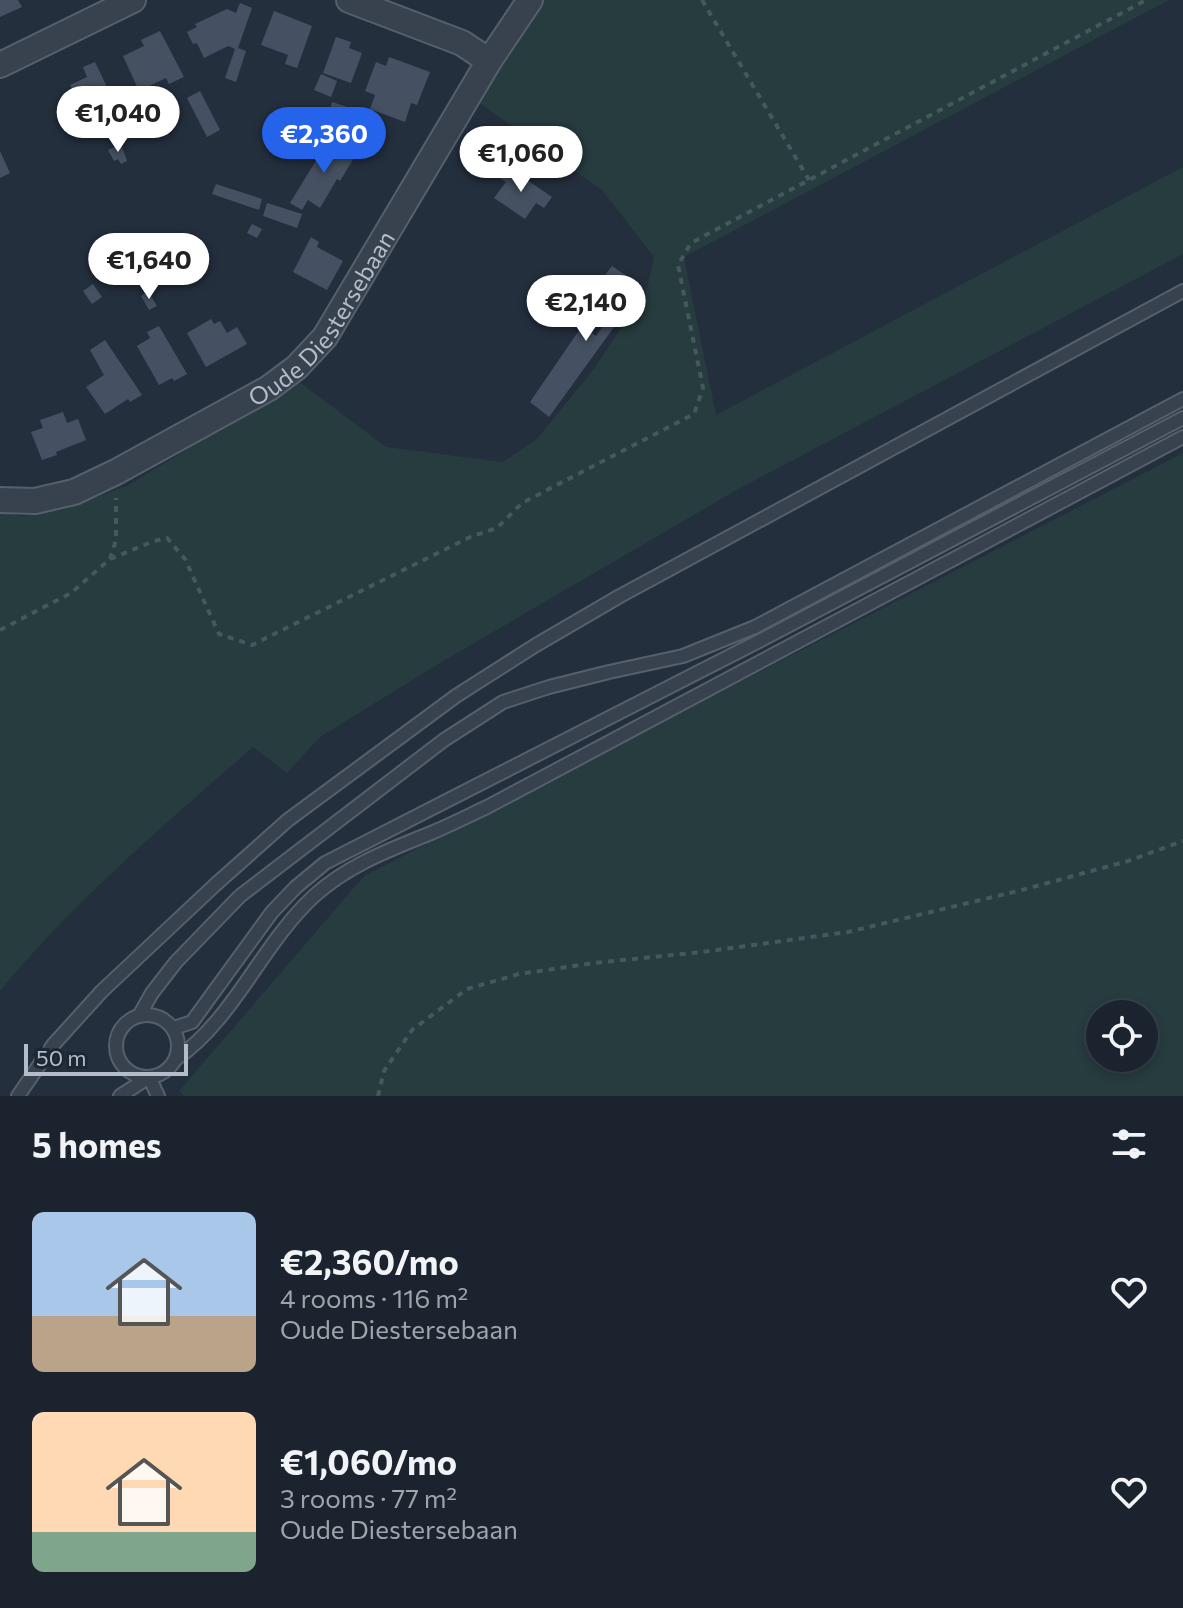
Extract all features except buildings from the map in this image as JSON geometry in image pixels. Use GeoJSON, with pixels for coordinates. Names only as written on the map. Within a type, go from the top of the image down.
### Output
{"type":"FeatureCollection","features":[{"type":"Feature","properties":{"kind":"street"},"geometry":{"type":"LineString","coordinates":[[0,65],[133,0]]}},
{"type":"Feature","properties":{"kind":"street"},"geometry":{"type":"LineString","coordinates":[[349,0],[462,43],[489,61]]}},
{"type":"Feature","properties":{"kind":"street","name":"Oude Diestersebaan"},"geometry":{"type":"LineString","coordinates":[[0,500],[35,501],[74,492],[269,388],[297,367],[325,337],[489,61],[530,0]]}},
{"type":"Feature","properties":{"kind":"lane"},"geometry":{"type":"LineString","coordinates":[[18,1096],[53,1045],[102,991],[215,885],[288,820],[456,696],[620,596],[1183,291]]}},
{"type":"Feature","properties":{"kind":"lane"},"geometry":{"type":"LineString","coordinates":[[139,1016],[176,962],[240,896],[444,740],[503,702],[549,687],[683,656],[741,633],[1183,399]]}},
{"type":"Feature","properties":{"kind":"lane"},"geometry":{"type":"LineString","coordinates":[[174,1028],[192,1022],[272,912],[325,863],[765,638],[1183,418]]}},
{"type":"Feature","properties":{"kind":"lane"},"geometry":{"type":"LineString","coordinates":[[120,1096],[149,1077],[165,1072],[194,1046],[216,1022],[283,930],[313,897],[343,873],[384,851],[487,807],[1183,437]]}},
{"type":"Feature","properties":{"kind":"lane"},"geometry":{"type":"LineString","coordinates":[[149,1077],[129,1071],[117,1056],[118,1036],[130,1020],[139,1016],[158,1016],[167,1021],[178,1038],[176,1059]]}},
{"type":"Feature","properties":{"kind":"lane"},"geometry":{"type":"LineString","coordinates":[[149,1077],[158,1096]]}},
{"type":"Feature","properties":{"kind":"path"},"geometry":{"type":"LineString","coordinates":[[702,0],[809,180]]}},
{"type":"Feature","properties":{"kind":"path"},"geometry":{"type":"LineString","coordinates":[[0,630],[71,593],[110,559],[167,538],[185,559],[219,634],[252,645],[470,537],[497,528],[522,503],[694,414],[703,388],[678,265],[691,243],[1146,0]]}},
{"type":"Feature","properties":{"kind":"path"},"geometry":{"type":"LineString","coordinates":[[110,559],[116,540],[116,472]]}},
{"type":"Feature","properties":{"kind":"path"},"geometry":{"type":"LineString","coordinates":[[378,1096],[384,1071],[412,1030],[467,989],[519,974],[579,965],[848,932],[1022,890],[1128,861],[1183,841]]}},
{"type":"Feature","properties":{"kind":"green space"},"geometry":{"type":"Polygon","coordinates":[[[542,0],[1169,0],[684,257],[716,415],[1183,167],[1183,254],[740,488],[440,663],[320,737],[287,773],[253,747],[89,895],[0,991],[0,513],[24,516],[74,505],[127,486],[298,381],[386,447],[503,462],[537,439],[593,370],[647,289],[654,257],[602,190],[478,102],[542,0]]]}},
{"type":"Feature","properties":{"kind":"green space"},"geometry":{"type":"Polygon","coordinates":[[[1183,453],[1183,1096],[184,1096],[179,1091],[364,876],[1183,453]]]}}]}
